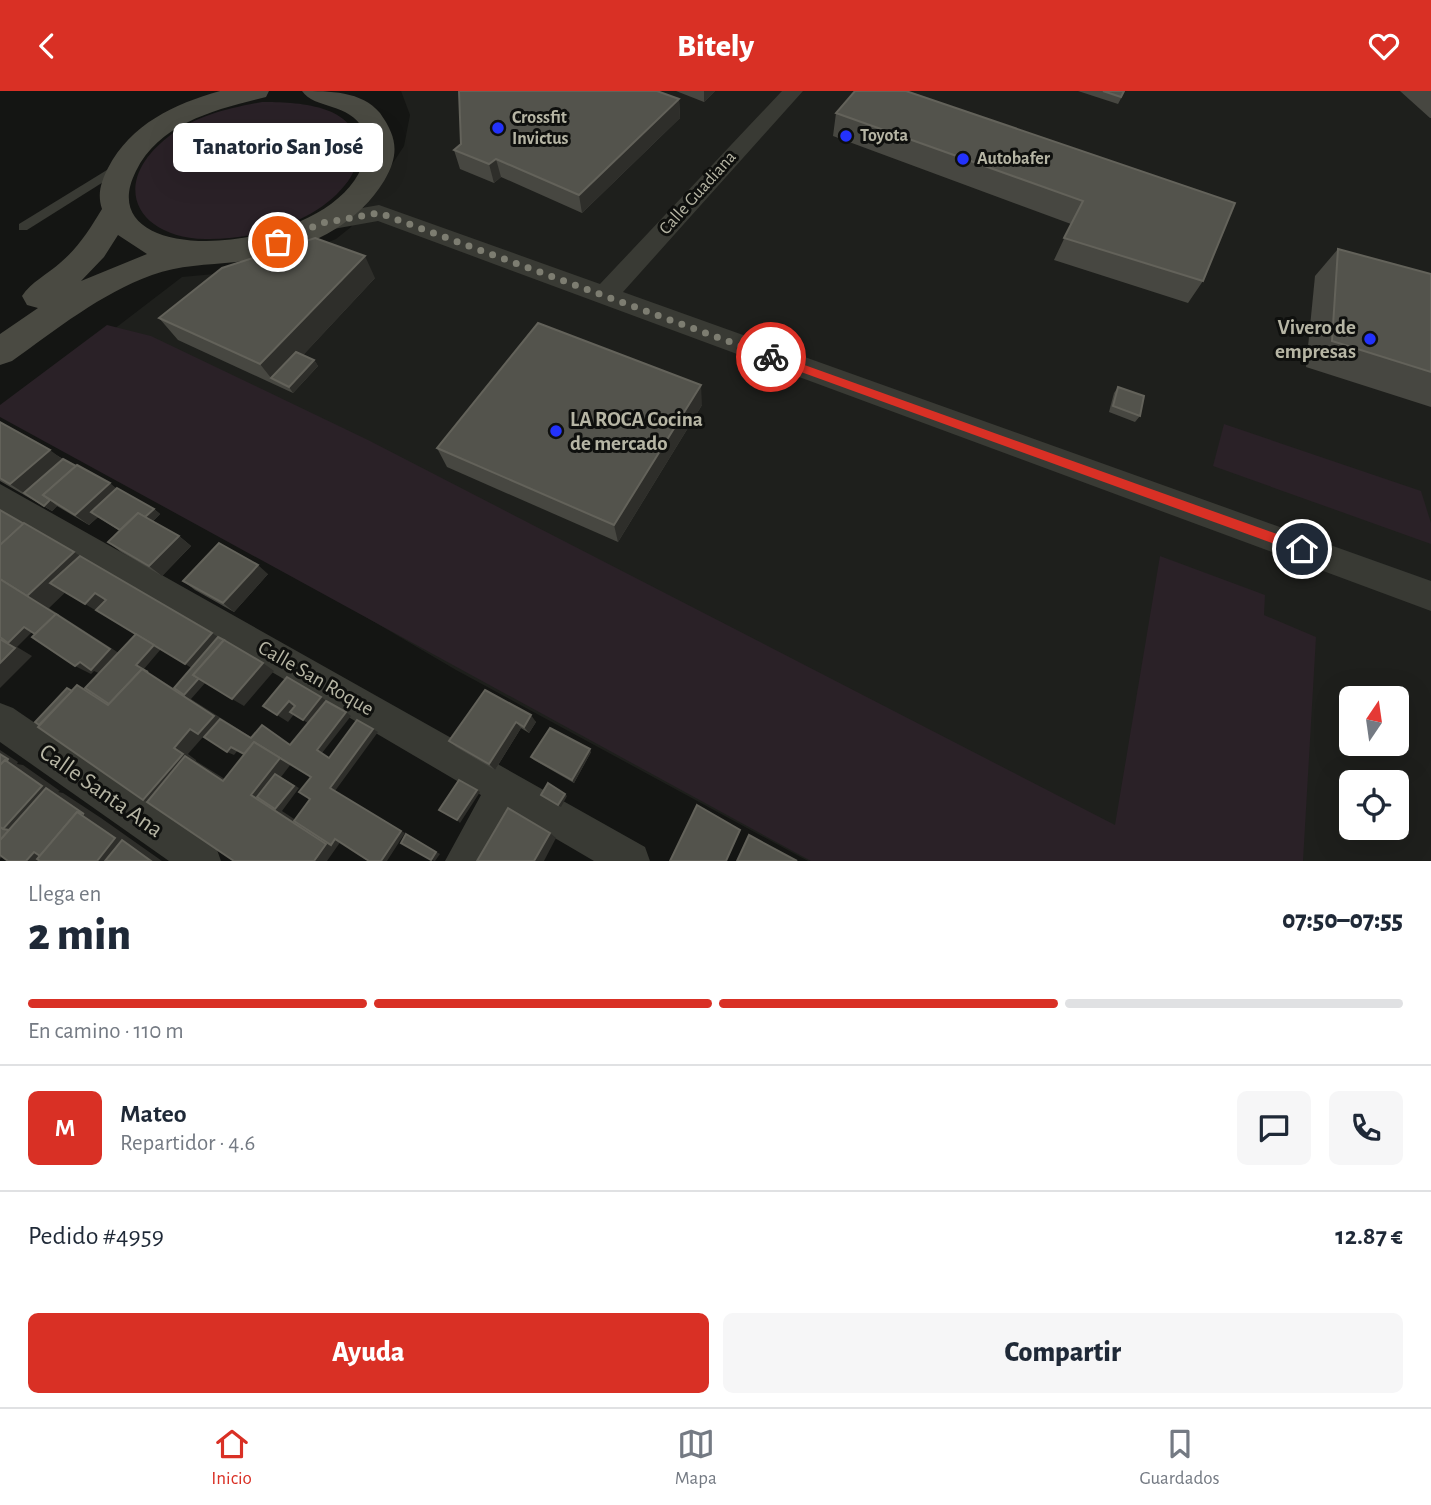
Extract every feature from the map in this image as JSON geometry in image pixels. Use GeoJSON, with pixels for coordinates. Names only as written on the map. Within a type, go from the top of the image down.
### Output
{"type":"FeatureCollection","features":[{"type":"Feature","properties":{"kind":"street"},"geometry":{"type":"LineString","coordinates":[[256,91],[213,101],[179,116],[145,138],[122,165],[114,188],[116,211],[131,232],[149,243],[173,250],[199,253],[235,252],[278,242],[322,223],[346,207],[368,185],[381,158],[382,137],[376,105],[354,103],[315,91]]}},
{"type":"Feature","properties":{"kind":"street","name":"Calle Guadiana"},"geometry":{"type":"LineString","coordinates":[[604,296],[793,91]]}},
{"type":"Feature","properties":{"kind":"street"},"geometry":{"type":"LineString","coordinates":[[368,185],[379,213]]}},
{"type":"Feature","properties":{"kind":"street"},"geometry":{"type":"LineString","coordinates":[[0,322],[78,267],[102,239],[116,211]]}},
{"type":"Feature","properties":{"kind":"street"},"geometry":{"type":"LineString","coordinates":[[322,223],[379,213],[1431,596]]}},
{"type":"Feature","properties":{"kind":"street"},"geometry":{"type":"LineString","coordinates":[[0,352],[85,293],[106,282],[134,269],[199,253]]}},
{"type":"Feature","properties":{"kind":"street","name":"Calle San Roque"},"geometry":{"type":"LineString","coordinates":[[0,497],[631,861]]}},
{"type":"Feature","properties":{"kind":"street","name":"Calle Santa Ana"},"geometry":{"type":"LineString","coordinates":[[0,721],[202,861]]}},
{"type":"Feature","properties":{"kind":"street"},"geometry":{"type":"LineString","coordinates":[[464,861],[506,788]]}},
{"type":"Feature","properties":{"kind":"lane"},"geometry":{"type":"LineString","coordinates":[[23,227],[122,165]]}},
{"type":"Feature","properties":{"kind":"shaded area"},"geometry":{"type":"Polygon","coordinates":[[[401,91],[1431,91],[1431,861],[808,861],[456,670],[11,408],[182,277],[214,274],[309,250],[336,239],[351,227],[404,146],[410,115],[401,91]]]}},
{"type":"Feature","properties":{"kind":"shaded area"},"geometry":{"type":"Polygon","coordinates":[[[262,102],[291,103],[323,109],[337,115],[356,135],[358,151],[354,169],[345,185],[332,199],[317,210],[281,227],[223,239],[181,236],[161,229],[147,218],[138,205],[135,189],[139,172],[150,155],[168,137],[201,118],[262,102]]]}},
{"type":"Feature","properties":{"kind":"shaded area"},"geometry":{"type":"Polygon","coordinates":[[[107,325],[151,336],[368,440],[1115,825],[1160,556],[1265,595],[1264,615],[1316,637],[1303,861],[811,861],[0,417],[0,405],[107,325]]]}},
{"type":"Feature","properties":{"kind":"shaded area"},"geometry":{"type":"Polygon","coordinates":[[[1224,424],[1421,491],[1431,523],[1431,544],[1213,466],[1224,424]]]}},
{"type":"Feature","properties":{"kind":"building"},"geometry":{"type":"Polygon","coordinates":[[[459,91],[657,91],[679,99],[579,195],[496,159],[489,164],[454,150],[461,144],[459,91]]]}},
{"type":"Feature","properties":{"kind":"building"},"geometry":{"type":"Polygon","coordinates":[[[855,91],[906,91],[1235,203],[1203,281],[1064,238],[1083,201],[836,113],[855,91]]]}},
{"type":"Feature","properties":{"kind":"building"},"geometry":{"type":"Polygon","coordinates":[[[1103,91],[1124,91],[1121,97],[1103,91]]]}},
{"type":"Feature","properties":{"kind":"building"},"geometry":{"type":"Polygon","coordinates":[[[315,238],[365,256],[260,364],[159,318],[222,268],[315,238]]]}},
{"type":"Feature","properties":{"kind":"building"},"geometry":{"type":"Polygon","coordinates":[[[1338,249],[1431,274],[1431,372],[1332,341],[1338,249]]]}},
{"type":"Feature","properties":{"kind":"building"},"geometry":{"type":"Polygon","coordinates":[[[538,323],[701,385],[614,525],[437,448],[538,323]]]}},
{"type":"Feature","properties":{"kind":"building"},"geometry":{"type":"Polygon","coordinates":[[[296,352],[314,360],[289,387],[271,378],[296,352]]]}},
{"type":"Feature","properties":{"kind":"building"},"geometry":{"type":"Polygon","coordinates":[[[1118,387],[1144,396],[1140,416],[1113,406],[1118,387]]]}},
{"type":"Feature","properties":{"kind":"building"},"geometry":{"type":"Polygon","coordinates":[[[0,422],[50,450],[10,484],[0,478],[0,422]]]}},
{"type":"Feature","properties":{"kind":"building"},"geometry":{"type":"Polygon","coordinates":[[[63,459],[76,466],[43,495],[50,500],[44,506],[24,493],[63,459]]]}},
{"type":"Feature","properties":{"kind":"building"},"geometry":{"type":"Polygon","coordinates":[[[77,465],[110,483],[75,515],[43,495],[77,465]]]}},
{"type":"Feature","properties":{"kind":"building"},"geometry":{"type":"Polygon","coordinates":[[[117,488],[154,509],[145,517],[138,513],[120,530],[91,512],[117,488]]]}},
{"type":"Feature","properties":{"kind":"building"},"geometry":{"type":"Polygon","coordinates":[[[0,510],[24,524],[0,545],[0,510]]]}},
{"type":"Feature","properties":{"kind":"building"},"geometry":{"type":"Polygon","coordinates":[[[138,513],[179,536],[149,566],[108,542],[138,513]]]}},
{"type":"Feature","properties":{"kind":"building"},"geometry":{"type":"Polygon","coordinates":[[[24,523],[74,552],[27,596],[0,579],[0,545],[24,523]]]}},
{"type":"Feature","properties":{"kind":"building"},"geometry":{"type":"Polygon","coordinates":[[[219,543],[258,565],[223,603],[183,581],[219,543]]]}},
{"type":"Feature","properties":{"kind":"building"},"geometry":{"type":"Polygon","coordinates":[[[80,556],[212,633],[185,664],[96,610],[106,600],[95,593],[85,604],[50,583],[80,556]]]}},
{"type":"Feature","properties":{"kind":"building"},"geometry":{"type":"Polygon","coordinates":[[[0,579],[56,614],[35,634],[24,627],[8,643],[0,637],[0,579]]]}},
{"type":"Feature","properties":{"kind":"building"},"geometry":{"type":"Polygon","coordinates":[[[56,614],[110,649],[91,670],[80,662],[75,666],[32,637],[56,614]]]}},
{"type":"Feature","properties":{"kind":"building"},"geometry":{"type":"Polygon","coordinates":[[[136,634],[154,645],[136,665],[148,672],[142,669],[109,704],[85,688],[136,634]]]}},
{"type":"Feature","properties":{"kind":"building"},"geometry":{"type":"Polygon","coordinates":[[[218,637],[224,640],[193,675],[199,678],[184,695],[174,688],[218,637]]]}},
{"type":"Feature","properties":{"kind":"building"},"geometry":{"type":"Polygon","coordinates":[[[0,639],[15,648],[0,663],[0,639]]]}},
{"type":"Feature","properties":{"kind":"building"},"geometry":{"type":"Polygon","coordinates":[[[224,640],[263,663],[232,699],[193,675],[224,640]]]}},
{"type":"Feature","properties":{"kind":"building"},"geometry":{"type":"Polygon","coordinates":[[[142,669],[214,716],[198,734],[190,729],[174,748],[183,754],[143,800],[38,727],[77,685],[108,705],[142,669]]]}},
{"type":"Feature","properties":{"kind":"building"},"geometry":{"type":"Polygon","coordinates":[[[287,677],[321,697],[303,720],[290,712],[295,706],[289,701],[277,715],[263,706],[287,677]]]}},
{"type":"Feature","properties":{"kind":"building"},"geometry":{"type":"Polygon","coordinates":[[[67,688],[72,691],[39,725],[35,722],[67,688]]]}},
{"type":"Feature","properties":{"kind":"building"},"geometry":{"type":"Polygon","coordinates":[[[485,690],[531,715],[524,727],[516,722],[489,764],[449,741],[485,690]]]}},
{"type":"Feature","properties":{"kind":"building"},"geometry":{"type":"Polygon","coordinates":[[[326,701],[346,712],[317,750],[329,758],[357,720],[373,729],[330,788],[401,831],[381,861],[369,861],[335,839],[331,845],[294,821],[310,799],[299,792],[311,777],[254,742],[244,754],[231,747],[227,752],[204,737],[220,719],[251,738],[262,725],[290,745],[326,701]]]}},
{"type":"Feature","properties":{"kind":"building"},"geometry":{"type":"Polygon","coordinates":[[[550,728],[590,749],[572,780],[531,757],[550,728]]]}},
{"type":"Feature","properties":{"kind":"building"},"geometry":{"type":"Polygon","coordinates":[[[254,742],[280,758],[251,795],[326,844],[314,861],[234,861],[147,802],[185,756],[223,781],[254,742]]]}},
{"type":"Feature","properties":{"kind":"building"},"geometry":{"type":"Polygon","coordinates":[[[0,754],[8,759],[0,765],[0,754]]]}},
{"type":"Feature","properties":{"kind":"building"},"geometry":{"type":"Polygon","coordinates":[[[5,760],[42,786],[3,829],[0,827],[0,765],[5,760]]]}},
{"type":"Feature","properties":{"kind":"building"},"geometry":{"type":"Polygon","coordinates":[[[275,774],[294,786],[275,809],[257,797],[275,774]]]}},
{"type":"Feature","properties":{"kind":"building"},"geometry":{"type":"Polygon","coordinates":[[[459,780],[477,790],[457,820],[439,810],[459,780]]]}},
{"type":"Feature","properties":{"kind":"building"},"geometry":{"type":"Polygon","coordinates":[[[548,783],[565,794],[558,805],[541,795],[548,783]]]}},
{"type":"Feature","properties":{"kind":"building"},"geometry":{"type":"Polygon","coordinates":[[[46,788],[84,814],[77,812],[40,856],[34,852],[26,861],[8,861],[0,855],[0,840],[46,788]]]}},
{"type":"Feature","properties":{"kind":"building"},"geometry":{"type":"Polygon","coordinates":[[[697,805],[740,830],[726,861],[670,861],[697,805]]]}},
{"type":"Feature","properties":{"kind":"building"},"geometry":{"type":"Polygon","coordinates":[[[508,808],[550,833],[534,861],[477,861],[508,808]]]}},
{"type":"Feature","properties":{"kind":"building"},"geometry":{"type":"Polygon","coordinates":[[[77,812],[115,838],[97,861],[37,859],[77,812]]]}},
{"type":"Feature","properties":{"kind":"building"},"geometry":{"type":"Polygon","coordinates":[[[0,827],[9,830],[0,840],[0,827]]]}},
{"type":"Feature","properties":{"kind":"building"},"geometry":{"type":"Polygon","coordinates":[[[406,834],[436,852],[431,860],[401,843],[406,834]]]}},
{"type":"Feature","properties":{"kind":"building"},"geometry":{"type":"Polygon","coordinates":[[[749,835],[797,861],[737,861],[749,835]]]}},
{"type":"Feature","properties":{"kind":"building"},"geometry":{"type":"Polygon","coordinates":[[[122,840],[151,861],[105,861],[122,840]]]}},
{"type":"Feature","properties":{"kind":"way so far"},"geometry":{"type":"LineString","coordinates":[[278,242],[322,223],[379,213],[771,357]]}},
{"type":"Feature","properties":{"kind":"place","name":"Crossfit Invictus"},"geometry":{"type":"Point","coordinates":[498,128]}},
{"type":"Feature","properties":{"kind":"place","name":"Toyota"},"geometry":{"type":"Point","coordinates":[846,136]}},
{"type":"Feature","properties":{"kind":"place","name":"Autobafer"},"geometry":{"type":"Point","coordinates":[963,159]}},
{"type":"Feature","properties":{"kind":"place","name":"Tanatorio San José"},"geometry":{"type":"Point","coordinates":[278,242]}},
{"type":"Feature","properties":{"kind":"place","name":"Vivero de empresas"},"geometry":{"type":"Point","coordinates":[1370,339]}},
{"type":"Feature","properties":{"kind":"place","name":"LA ROCA Cocina de mercado"},"geometry":{"type":"Point","coordinates":[556,431]}},
{"type":"Feature","properties":{"kind":"route"},"geometry":{"type":"LineString","coordinates":[[771,357],[1302,549]]}}]}
